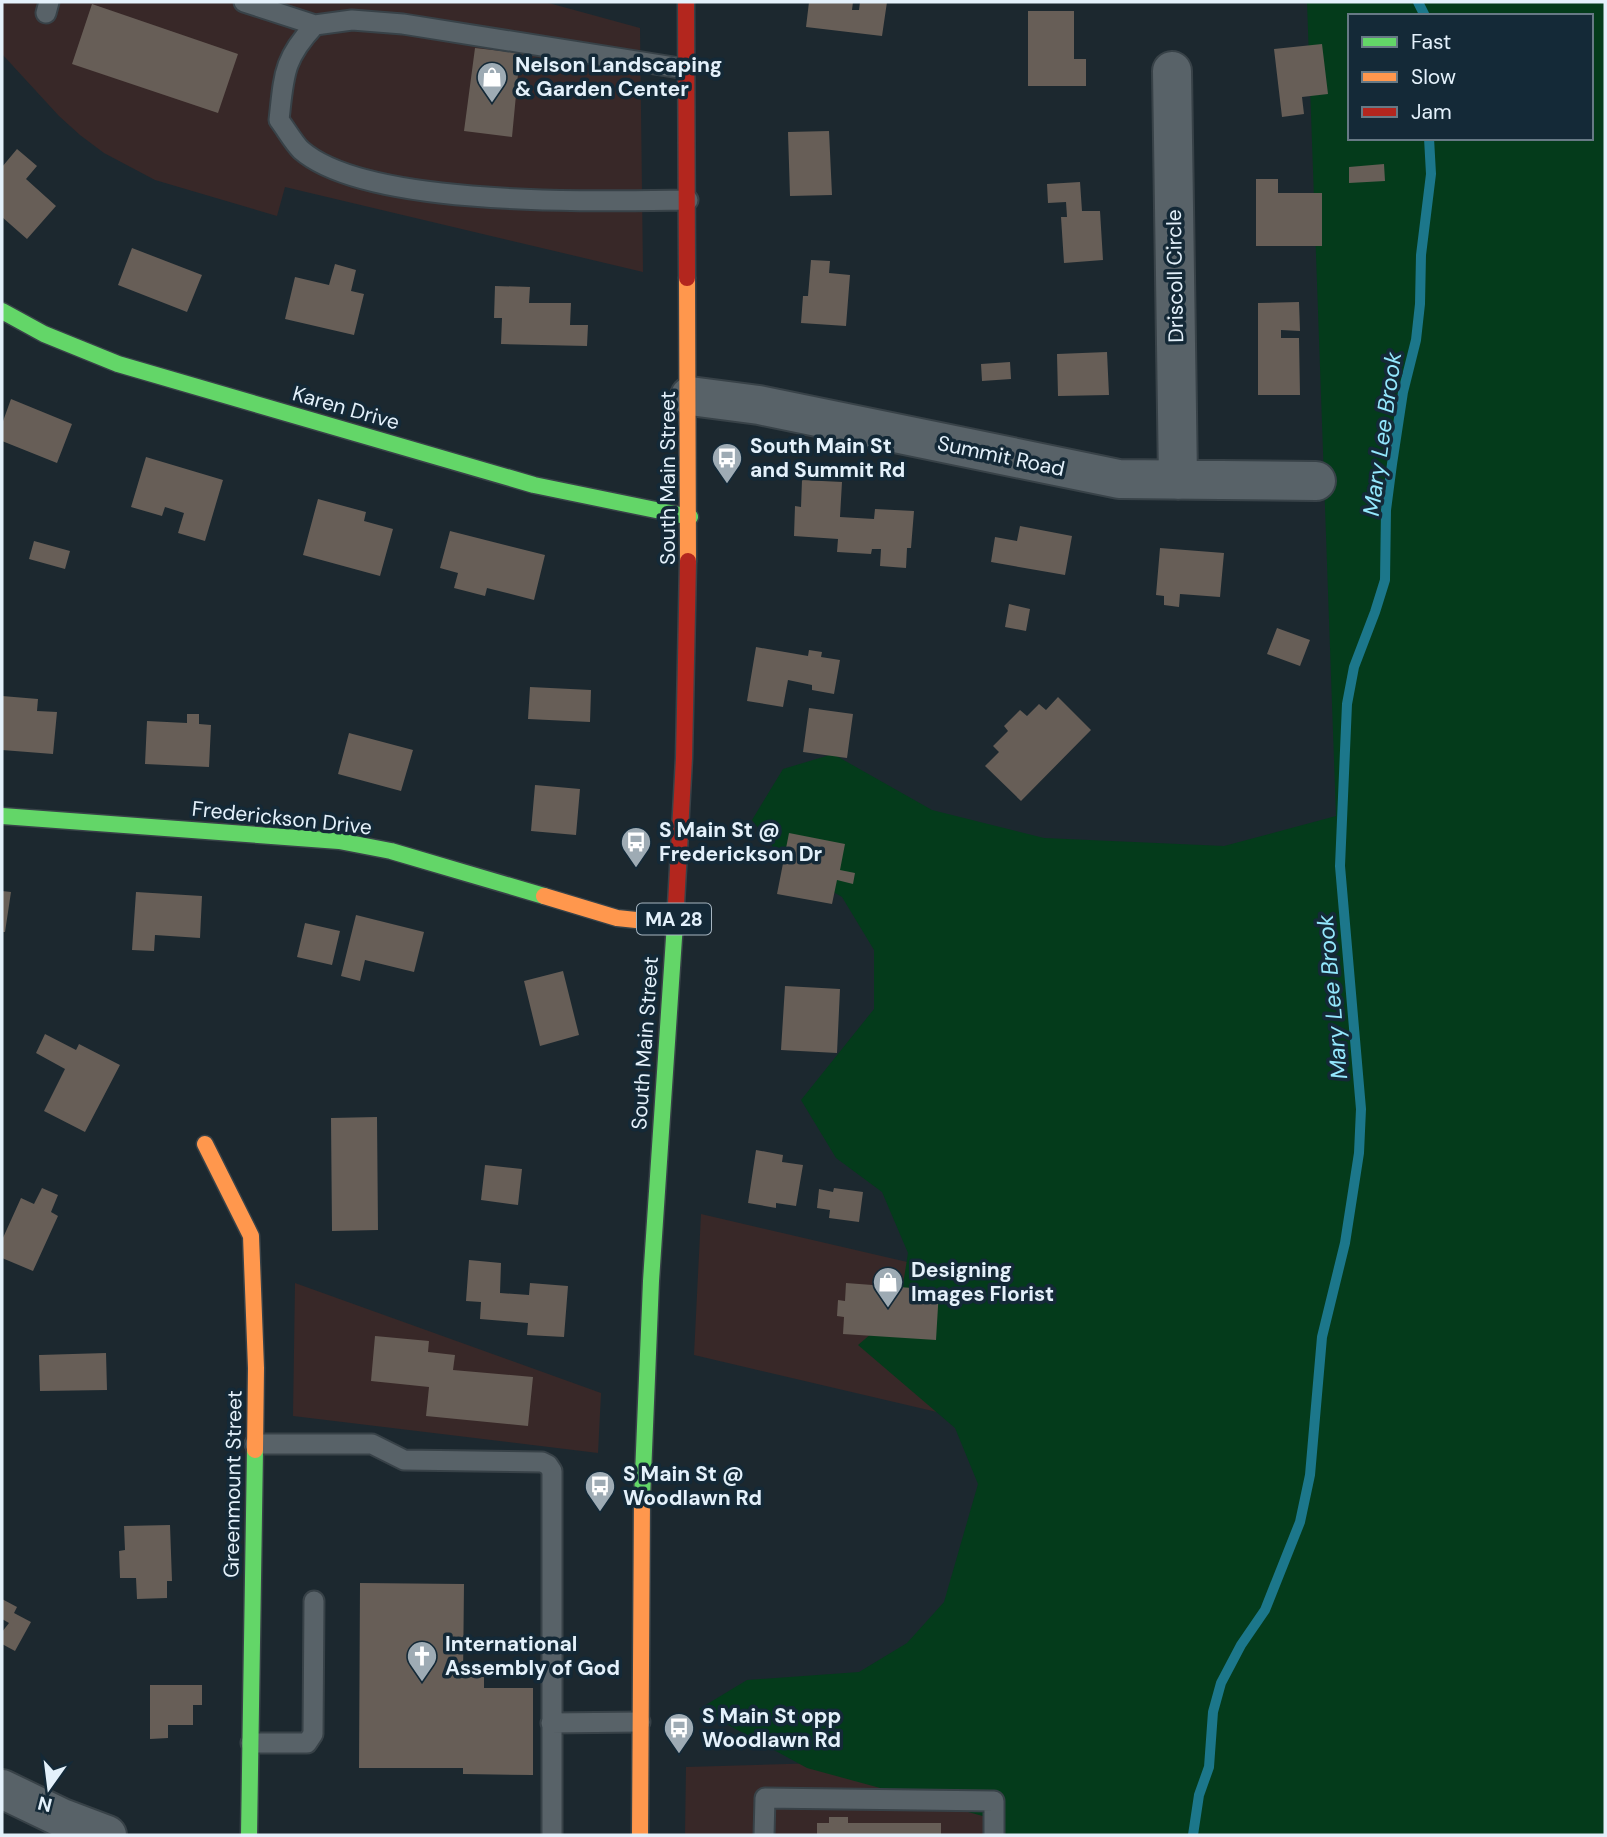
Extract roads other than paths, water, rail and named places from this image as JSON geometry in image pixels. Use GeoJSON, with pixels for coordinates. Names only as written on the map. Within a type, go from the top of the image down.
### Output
{"type":"FeatureCollection","features":[{"type":"Feature","properties":{"kind":"street","name":"South Main Street"},"geometry":{"type":"LineString","coordinates":[[640,1835],[640,1586],[647,1357],[684,745],[690,517],[685,2]]}},
{"type":"Feature","properties":{"kind":"street","name":"Driscoll Circle"},"geometry":{"type":"LineString","coordinates":[[1172,71],[1178,480]]}},
{"type":"Feature","properties":{"kind":"street","name":"Karen Drive"},"geometry":{"type":"LineString","coordinates":[[2,311],[27,328],[71,348],[118,364],[534,485],[690,517]]}},
{"type":"Feature","properties":{"kind":"street","name":"Summit Road"},"geometry":{"type":"LineString","coordinates":[[690,396],[749,403],[1119,479],[1315,481]]}},
{"type":"Feature","properties":{"kind":"street","name":"Frederickson Drive"},"geometry":{"type":"LineString","coordinates":[[2,816],[339,841],[417,858],[617,918],[674,925]]}},
{"type":"Feature","properties":{"kind":"street","name":"Greenmount Street"},"geometry":{"type":"LineString","coordinates":[[205,1144],[251,1236],[256,1368],[249,1835]]}},
{"type":"Feature","properties":{"kind":"street"},"geometry":{"type":"LineString","coordinates":[[2,1789],[62,1818],[107,1835]]}},
{"type":"Feature","properties":{"kind":"lane"},"geometry":{"type":"LineString","coordinates":[[244,2],[315,25],[352,20],[403,24],[685,69]]}},
{"type":"Feature","properties":{"kind":"lane"},"geometry":{"type":"LineString","coordinates":[[315,25],[296,45],[284,75],[279,120],[301,149],[340,172],[450,195],[605,201],[688,200]]}},
{"type":"Feature","properties":{"kind":"lane"},"geometry":{"type":"LineString","coordinates":[[255,1444],[372,1444],[404,1460],[542,1462],[548,1465],[552,1471],[552,1835]]}},
{"type":"Feature","properties":{"kind":"lane"},"geometry":{"type":"LineString","coordinates":[[251,1743],[307,1743],[313,1734],[314,1601]]}},
{"type":"Feature","properties":{"kind":"lane"},"geometry":{"type":"LineString","coordinates":[[551,1723],[640,1721]]}},
{"type":"Feature","properties":{"kind":"lane"},"geometry":{"type":"LineString","coordinates":[[764,1835],[765,1798],[994,1801],[994,1835]]}},
{"type":"Feature","properties":{"kind":"waterway","name":"Mary Lee Brook"},"geometry":{"type":"LineString","coordinates":[[1418,2],[1424,14]]}},
{"type":"Feature","properties":{"kind":"waterway","name":"Mary Lee Brook"},"geometry":{"type":"LineString","coordinates":[[1193,1835],[1199,1795],[1209,1767],[1213,1712],[1221,1683],[1241,1645],[1265,1610],[1300,1522],[1310,1475],[1322,1337],[1345,1243],[1359,1153],[1361,1109],[1340,866],[1347,704],[1354,667],[1385,580],[1386,510],[1403,392],[1416,340],[1420,304],[1421,255],[1431,174],[1429,140]]}},
{"type":"Feature","properties":{"kind":"place","name":"Nelson Landscaping & Garden Center"},"geometry":{"type":"Point","coordinates":[492,104]}},
{"type":"Feature","properties":{"kind":"place","name":"South Main St and Summit Rd"},"geometry":{"type":"Point","coordinates":[727,485]}},
{"type":"Feature","properties":{"kind":"place","name":"S Main St @ Frederickson Dr"},"geometry":{"type":"Point","coordinates":[636,869]}},
{"type":"Feature","properties":{"kind":"place","name":"Designing Images Florist"},"geometry":{"type":"Point","coordinates":[888,1309]}},
{"type":"Feature","properties":{"kind":"place","name":"S Main St @ Woodlawn Rd"},"geometry":{"type":"Point","coordinates":[600,1513]}},
{"type":"Feature","properties":{"kind":"place","name":"International Assembly of God"},"geometry":{"type":"Point","coordinates":[422,1683]}},
{"type":"Feature","properties":{"kind":"place","name":"S Main St opp Woodlawn Rd"},"geometry":{"type":"Point","coordinates":[679,1755]}}]}
